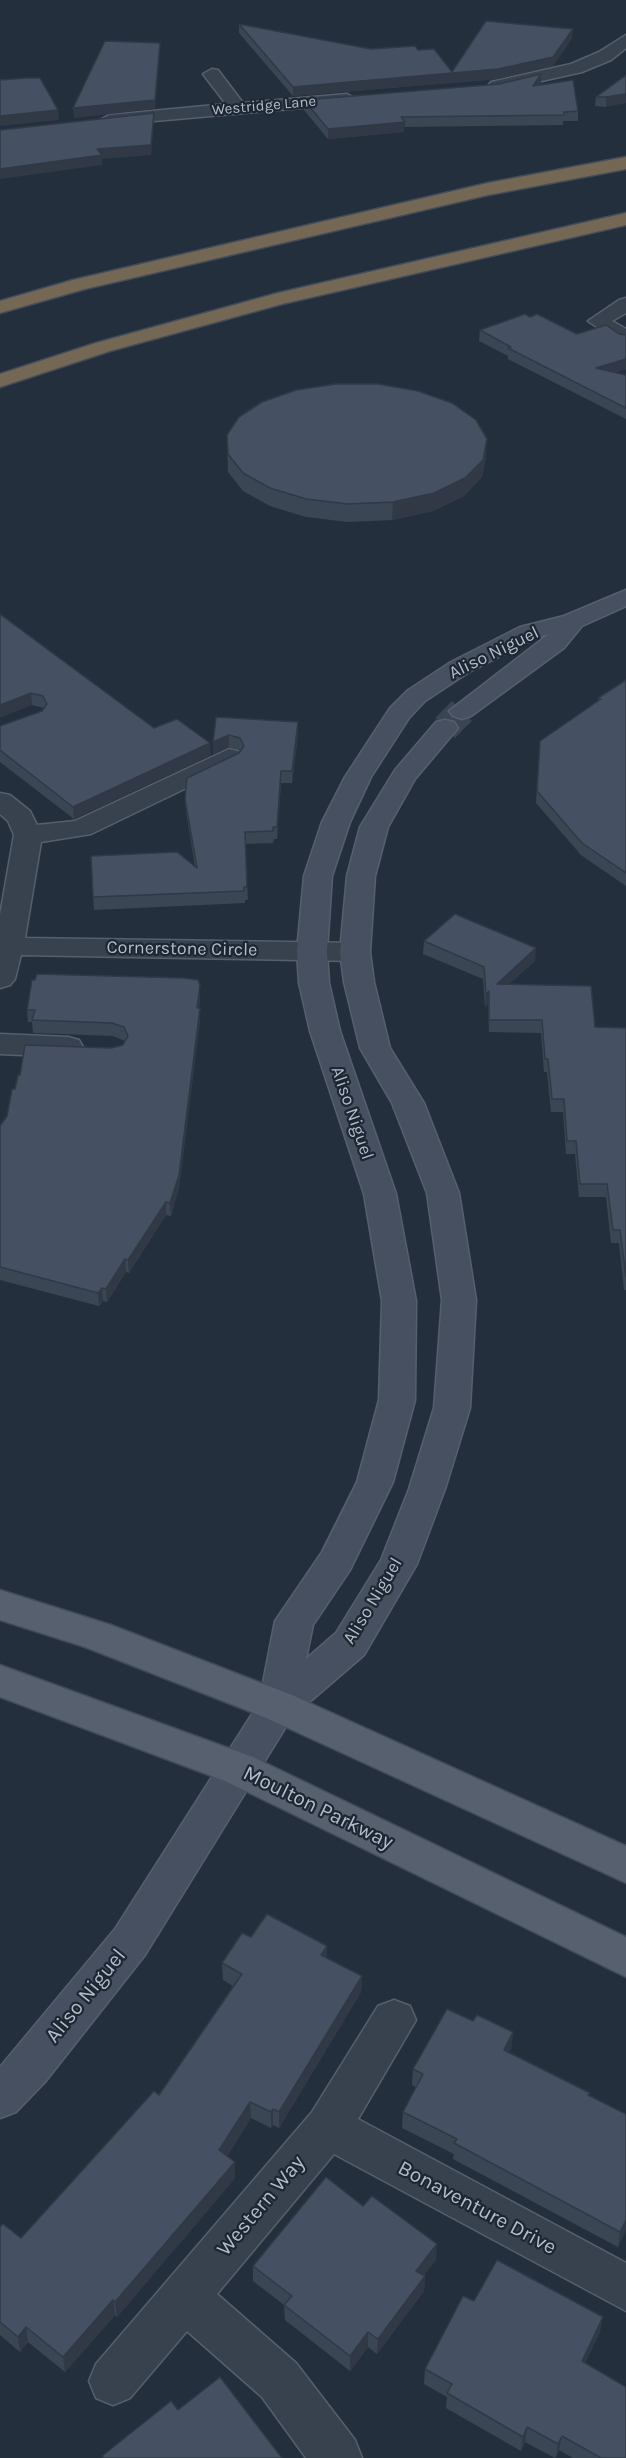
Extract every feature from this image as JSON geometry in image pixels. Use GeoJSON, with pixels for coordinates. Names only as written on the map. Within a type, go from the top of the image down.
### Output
{"type":"FeatureCollection","features":[{"type":"Feature","properties":{"kind":"highway"},"geometry":{"type":"LineString","coordinates":[[0,307],[92,282],[488,189],[626,163]]}},
{"type":"Feature","properties":{"kind":"highway"},"geometry":{"type":"LineString","coordinates":[[0,381],[103,347],[278,299],[626,219]]}},
{"type":"Feature","properties":{"kind":"highway"},"geometry":{"type":"LineString","coordinates":[[0,401],[180,341],[449,258]]}},
{"type":"Feature","properties":{"kind":"main road"},"geometry":{"type":"LineString","coordinates":[[0,1605],[96,1636],[278,1706],[626,1864]]}},
{"type":"Feature","properties":{"kind":"main road","name":"Moulton Parkway"},"geometry":{"type":"LineString","coordinates":[[0,1682],[239,1769],[626,1958]]}},
{"type":"Feature","properties":{"kind":"street"},"geometry":{"type":"LineString","coordinates":[[475,88],[509,84],[576,68],[605,56],[626,40]]}},
{"type":"Feature","properties":{"kind":"street"},"geometry":{"type":"LineString","coordinates":[[212,75],[239,109]]}},
{"type":"Feature","properties":{"kind":"street","name":"Westridge Lane"},"geometry":{"type":"LineString","coordinates":[[93,122],[369,97]]}},
{"type":"Feature","properties":{"kind":"street"},"geometry":{"type":"LineString","coordinates":[[626,304],[598,321],[626,338]]}},
{"type":"Feature","properties":{"kind":"street","name":"Aliso Niguel"},"geometry":{"type":"LineString","coordinates":[[278,1706],[294,1621],[337,1560],[375,1482],[397,1400],[399,1301],[380,1194],[325,1030],[314,983],[312,951],[318,876],[336,822],[358,777],[399,713],[416,696],[460,667],[528,632],[573,621],[626,597]]}},
{"type":"Feature","properties":{"kind":"street","name":"Aliso Niguel"},"geometry":{"type":"LineString","coordinates":[[0,2097],[29,2068],[130,1941],[278,1706],[350,1644],[398,1564],[427,1490],[452,1408],[459,1300],[443,1192],[408,1103],[375,1048],[359,982],[355,952],[361,876],[374,827],[404,776],[454,719],[555,643],[573,621]]}},
{"type":"Feature","properties":{"kind":"street"},"geometry":{"type":"LineString","coordinates":[[28,835],[81,828],[229,758]]}},
{"type":"Feature","properties":{"kind":"street"},"geometry":{"type":"LineString","coordinates":[[0,801],[20,817],[28,835],[9,946],[0,979]]}},
{"type":"Feature","properties":{"kind":"street"},"geometry":{"type":"LineString","coordinates":[[336,822],[374,827]]}},
{"type":"Feature","properties":{"kind":"street","name":"Cornerstone Circle"},"geometry":{"type":"LineString","coordinates":[[9,946],[355,952]]}},
{"type":"Feature","properties":{"kind":"street"},"geometry":{"type":"LineString","coordinates":[[0,1044],[101,1048]]}},
{"type":"Feature","properties":{"kind":"street","name":"Western Way"},"geometry":{"type":"LineString","coordinates":[[113,2381],[328,2127],[394,2020]]}},
{"type":"Feature","properties":{"kind":"street","name":"Bonaventure Drive"},"geometry":{"type":"LineString","coordinates":[[328,2127],[626,2288]]}},
{"type":"Feature","properties":{"kind":"street"},"geometry":{"type":"LineString","coordinates":[[185,2298],[279,2380],[337,2458]]}},
{"type":"Feature","properties":{"kind":"building"},"geometry":{"type":"Polygon","coordinates":[[[486,21],[573,29],[553,57],[498,69],[293,87],[239,24],[371,49],[415,46],[418,50],[434,49],[452,72],[486,21]]]}},
{"type":"Feature","properties":{"kind":"building"},"geometry":{"type":"Polygon","coordinates":[[[105,41],[160,43],[155,100],[73,108],[105,41]]]}},
{"type":"Feature","properties":{"kind":"building"},"geometry":{"type":"Polygon","coordinates":[[[541,74],[533,86],[573,80],[578,111],[564,112],[564,115],[401,117],[405,122],[328,129],[304,100],[499,84],[541,74]]]}},
{"type":"Feature","properties":{"kind":"building"},"geometry":{"type":"Polygon","coordinates":[[[626,75],[626,94],[596,97],[626,75]]]}},
{"type":"Feature","properties":{"kind":"building"},"geometry":{"type":"Polygon","coordinates":[[[40,78],[58,110],[0,116],[0,80],[40,78]]]}},
{"type":"Feature","properties":{"kind":"building"},"geometry":{"type":"Polygon","coordinates":[[[154,113],[151,145],[97,149],[102,155],[0,169],[0,130],[154,113]]]}},
{"type":"Feature","properties":{"kind":"building"},"geometry":{"type":"Polygon","coordinates":[[[525,314],[530,317],[537,314],[577,334],[606,325],[619,334],[626,335],[626,359],[596,368],[626,375],[626,408],[508,348],[511,347],[480,330],[525,314]]]}},
{"type":"Feature","properties":{"kind":"building"},"geometry":{"type":"Polygon","coordinates":[[[336,384],[378,384],[418,391],[452,403],[476,420],[487,439],[483,460],[465,478],[434,493],[393,502],[348,504],[306,499],[270,488],[243,473],[228,454],[227,435],[239,417],[262,402],[296,390],[336,384]]]}},
{"type":"Feature","properties":{"kind":"building"},"geometry":{"type":"Polygon","coordinates":[[[0,614],[154,728],[177,719],[210,743],[73,807],[0,750],[0,726],[42,711],[47,704],[43,696],[31,693],[0,705],[0,614]]]}},
{"type":"Feature","properties":{"kind":"building"},"geometry":{"type":"Polygon","coordinates":[[[626,680],[626,873],[582,843],[537,791],[540,741],[626,680]]]}},
{"type":"Feature","properties":{"kind":"building"},"geometry":{"type":"Polygon","coordinates":[[[216,717],[298,722],[292,771],[281,771],[277,827],[273,827],[273,831],[245,832],[247,887],[244,887],[244,891],[93,897],[91,856],[177,852],[197,868],[185,799],[187,778],[239,753],[244,746],[240,738],[229,735],[213,742],[216,717]]]}},
{"type":"Feature","properties":{"kind":"building"},"geometry":{"type":"Polygon","coordinates":[[[455,914],[536,948],[497,984],[591,986],[595,1027],[626,1028],[626,1277],[620,1230],[613,1230],[607,1184],[580,1184],[576,1141],[567,1141],[564,1099],[552,1099],[548,1059],[545,1059],[542,1020],[489,1020],[489,991],[486,994],[484,967],[424,941],[455,914]]]}},
{"type":"Feature","properties":{"kind":"building"},"geometry":{"type":"Polygon","coordinates":[[[37,974],[184,978],[198,980],[200,985],[197,1008],[200,1008],[179,1175],[170,1203],[166,1202],[106,1289],[102,1288],[98,1293],[0,1267],[0,1126],[7,1116],[12,1089],[15,1089],[18,1075],[20,1075],[25,1045],[111,1048],[123,1045],[128,1036],[124,1027],[112,1023],[32,1020],[35,1010],[27,1010],[32,980],[35,980],[37,974]]]}},
{"type":"Feature","properties":{"kind":"building"},"geometry":{"type":"Polygon","coordinates":[[[267,1914],[327,1946],[321,1955],[362,1976],[279,2112],[273,2109],[271,2112],[250,2102],[219,2150],[235,2162],[115,2302],[113,2300],[63,2357],[26,2327],[18,2337],[0,2322],[0,2227],[3,2224],[21,2238],[154,2091],[159,2095],[242,1974],[222,1963],[242,1933],[251,1937],[267,1914]]]}},
{"type":"Feature","properties":{"kind":"building"},"geometry":{"type":"Polygon","coordinates":[[[447,2009],[473,2021],[477,2015],[513,2032],[504,2050],[590,2093],[588,2095],[626,2114],[626,2220],[620,2232],[454,2143],[457,2139],[403,2112],[423,2074],[413,2069],[447,2009]]]}},
{"type":"Feature","properties":{"kind":"building"},"geometry":{"type":"Polygon","coordinates":[[[326,2177],[363,2206],[372,2196],[437,2244],[416,2271],[425,2276],[378,2339],[368,2332],[350,2356],[284,2305],[292,2296],[253,2266],[326,2177]]]}},
{"type":"Feature","properties":{"kind":"building"},"geometry":{"type":"Polygon","coordinates":[[[497,2260],[603,2317],[582,2361],[626,2387],[626,2458],[601,2458],[562,2436],[558,2444],[527,2427],[523,2437],[447,2393],[452,2384],[425,2369],[463,2296],[474,2301],[497,2260]]]}},
{"type":"Feature","properties":{"kind":"building"},"geometry":{"type":"Polygon","coordinates":[[[220,2377],[282,2458],[104,2458],[102,2456],[171,2401],[178,2410],[220,2377]]]}},
{"type":"Feature","properties":{"kind":"tunnel"},"geometry":{"type":"LineString","coordinates":[[445,728],[462,711]]}}]}
